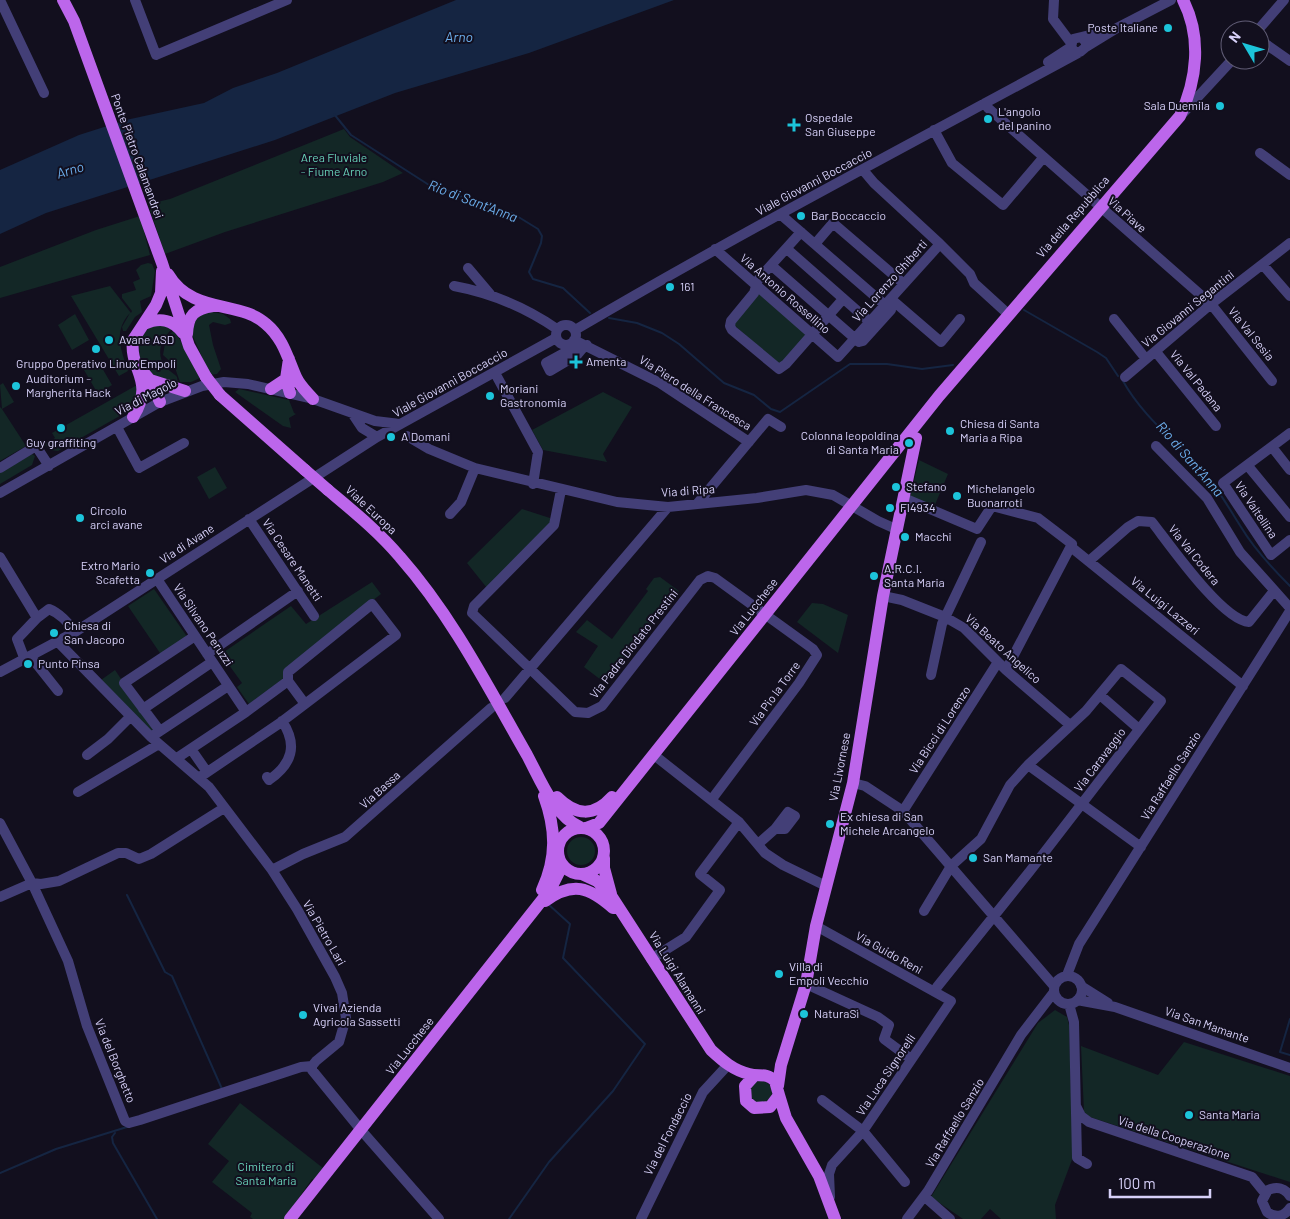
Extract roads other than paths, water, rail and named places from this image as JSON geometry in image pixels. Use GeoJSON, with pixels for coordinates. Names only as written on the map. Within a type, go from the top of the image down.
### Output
{"type":"FeatureCollection","features":[{"type":"Feature","properties":{"kind":"main road","name":"Ponte Pietro Calamandrei"},"geometry":{"type":"LineString","coordinates":[[63,0],[74,21],[161,260]]}},
{"type":"Feature","properties":{"kind":"main road"},"geometry":{"type":"LineString","coordinates":[[1180,116],[1193,80],[1195,50],[1188,10],[1183,0]]}},
{"type":"Feature","properties":{"kind":"main road","name":"Via della Repubblica"},"geometry":{"type":"LineString","coordinates":[[939,396],[1180,116]]}},
{"type":"Feature","properties":{"kind":"main road"},"geometry":{"type":"LineString","coordinates":[[161,260],[173,282],[186,293],[214,305],[250,315],[266,323],[279,338],[289,359],[290,393]]}},
{"type":"Feature","properties":{"kind":"main road"},"geometry":{"type":"LineString","coordinates":[[160,402],[147,384],[139,367],[133,343],[137,331],[154,309],[160,293],[161,260]]}},
{"type":"Feature","properties":{"kind":"main road","name":"Viale Europa"},"geometry":{"type":"LineString","coordinates":[[161,260],[186,337],[206,377],[220,395],[387,543],[432,597],[475,664],[553,802],[570,822],[583,828]]}},
{"type":"Feature","properties":{"kind":"main road"},"geometry":{"type":"LineString","coordinates":[[186,337],[187,322],[192,313],[200,308],[214,305]]}},
{"type":"Feature","properties":{"kind":"main road"},"geometry":{"type":"LineString","coordinates":[[144,324],[155,320],[166,320],[176,325],[186,337]]}},
{"type":"Feature","properties":{"kind":"main road"},"geometry":{"type":"LineString","coordinates":[[271,389],[291,379]]}},
{"type":"Feature","properties":{"kind":"main road"},"geometry":{"type":"LineString","coordinates":[[291,379],[313,399]]}},
{"type":"Feature","properties":{"kind":"main road"},"geometry":{"type":"LineString","coordinates":[[147,384],[185,391]]}},
{"type":"Feature","properties":{"kind":"main road"},"geometry":{"type":"LineString","coordinates":[[133,417],[141,403],[147,384]]}},
{"type":"Feature","properties":{"kind":"main road","name":"Via Lucchese"},"geometry":{"type":"LineString","coordinates":[[550,890],[559,872],[558,849],[562,838],[570,831],[599,823],[939,396]]}},
{"type":"Feature","properties":{"kind":"main road","name":"Via Livornese"},"geometry":{"type":"LineString","coordinates":[[835,1219],[831,1204],[810,1158],[793,1132],[783,1110],[778,1090],[784,1056],[806,984],[816,926],[853,782],[883,596],[904,498],[915,451],[939,396]]}},
{"type":"Feature","properties":{"kind":"main road"},"geometry":{"type":"LineString","coordinates":[[904,441],[915,436],[915,451]]}},
{"type":"Feature","properties":{"kind":"main road"},"geometry":{"type":"LineString","coordinates":[[532,766],[570,808],[590,812],[606,804],[625,781],[654,755]]}},
{"type":"Feature","properties":{"kind":"main road"},"geometry":{"type":"LineString","coordinates":[[513,936],[548,876],[554,844],[550,813],[532,766]]}},
{"type":"Feature","properties":{"kind":"main road","name":"Viale Europa"},"geometry":{"type":"LineString","coordinates":[[553,802],[560,822],[562,838]]}},
{"type":"Feature","properties":{"kind":"main road"},"geometry":{"type":"LineString","coordinates":[[583,828],[592,830],[602,839],[605,851],[604,858]]}},
{"type":"Feature","properties":{"kind":"main road","name":"Via Lucchese"},"geometry":{"type":"LineString","coordinates":[[290,1219],[550,890],[562,880],[598,868],[604,858]]}},
{"type":"Feature","properties":{"kind":"main road","name":"Via Luigi Alamanni"},"geometry":{"type":"LineString","coordinates":[[604,858],[604,868],[612,896]]}},
{"type":"Feature","properties":{"kind":"main road"},"geometry":{"type":"LineString","coordinates":[[560,861],[569,871],[579,874]]}},
{"type":"Feature","properties":{"kind":"main road","name":"Via Luigi Alamanni"},"geometry":{"type":"LineString","coordinates":[[579,874],[597,881],[612,896],[699,1034],[737,1078],[744,1090]]}},
{"type":"Feature","properties":{"kind":"main road"},"geometry":{"type":"LineString","coordinates":[[528,917],[553,895],[565,889],[577,888],[599,896],[625,917]]}},
{"type":"Feature","properties":{"kind":"main road","name":"Via Luigi Alamanni"},"geometry":{"type":"LineString","coordinates":[[724,1064],[754,1076]]}},
{"type":"Feature","properties":{"kind":"main road"},"geometry":{"type":"LineString","coordinates":[[744,1090],[747,1082],[754,1076],[760,1074],[771,1077],[778,1090],[774,1104],[760,1110]]}},
{"type":"Feature","properties":{"kind":"main road","name":"Via Livornese"},"geometry":{"type":"LineString","coordinates":[[744,1090],[746,1101],[750,1106],[778,1117],[793,1132]]}},
{"type":"Feature","properties":{"kind":"street"},"geometry":{"type":"LineString","coordinates":[[0,0],[44,93]]}},
{"type":"Feature","properties":{"kind":"street"},"geometry":{"type":"LineString","coordinates":[[135,0],[156,55],[287,0]]}},
{"type":"Feature","properties":{"kind":"street"},"geometry":{"type":"LineString","coordinates":[[1054,0],[1053,19],[1078,44]]}},
{"type":"Feature","properties":{"kind":"street","name":"Viale Giovanni Boccaccio"},"geometry":{"type":"LineString","coordinates":[[574,335],[653,277],[854,169],[1078,44],[1117,28],[1171,0]]}},
{"type":"Feature","properties":{"kind":"street"},"geometry":{"type":"LineString","coordinates":[[1267,20],[1284,0]]}},
{"type":"Feature","properties":{"kind":"street","name":"Viale Giovanni Boccaccio"},"geometry":{"type":"LineString","coordinates":[[616,304],[985,103],[1078,44]]}},
{"type":"Feature","properties":{"kind":"street"},"geometry":{"type":"LineString","coordinates":[[1270,47],[1290,61]]}},
{"type":"Feature","properties":{"kind":"street","name":"Via della Repubblica"},"geometry":{"type":"LineString","coordinates":[[1180,116],[1223,70]]}},
{"type":"Feature","properties":{"kind":"street","name":"Via Piave"},"geometry":{"type":"LineString","coordinates":[[985,103],[988,108],[1043,158],[1210,304]]}},
{"type":"Feature","properties":{"kind":"street"},"geometry":{"type":"LineString","coordinates":[[934,130],[952,163],[1003,205],[1043,158]]}},
{"type":"Feature","properties":{"kind":"street"},"geometry":{"type":"LineString","coordinates":[[1260,153],[1290,175]]}},
{"type":"Feature","properties":{"kind":"street"},"geometry":{"type":"LineString","coordinates":[[863,170],[874,183],[970,274],[974,283],[1008,314]]}},
{"type":"Feature","properties":{"kind":"street"},"geometry":{"type":"LineString","coordinates":[[780,214],[815,244],[941,342],[960,319]]}},
{"type":"Feature","properties":{"kind":"street"},"geometry":{"type":"LineString","coordinates":[[815,244],[833,223],[904,284]]}},
{"type":"Feature","properties":{"kind":"street"},"geometry":{"type":"LineString","coordinates":[[801,232],[756,285],[754,293],[730,326],[759,354],[779,369],[786,364],[843,299]]}},
{"type":"Feature","properties":{"kind":"street","name":"Via Giovanni Segantini"},"geometry":{"type":"LineString","coordinates":[[1125,377],[1210,304],[1290,243]]}},
{"type":"Feature","properties":{"kind":"street","name":"Via Lorenzo Ghiberti"},"geometry":{"type":"LineString","coordinates":[[838,357],[940,244]]}},
{"type":"Feature","properties":{"kind":"street","name":"Via Antonio Rossellino"},"geometry":{"type":"LineString","coordinates":[[715,249],[838,357]]}},
{"type":"Feature","properties":{"kind":"street"},"geometry":{"type":"LineString","coordinates":[[787,250],[870,322]]}},
{"type":"Feature","properties":{"kind":"street"},"geometry":{"type":"LineString","coordinates":[[1263,264],[1290,296]]}},
{"type":"Feature","properties":{"kind":"street"},"geometry":{"type":"LineString","coordinates":[[772,266],[860,342],[891,310],[888,302]]}},
{"type":"Feature","properties":{"kind":"street"},"geometry":{"type":"LineString","coordinates":[[468,268],[490,294]]}},
{"type":"Feature","properties":{"kind":"street"},"geometry":{"type":"LineString","coordinates":[[454,286],[490,294],[520,306],[557,333],[563,344],[569,344],[574,335],[568,325],[557,333]]}},
{"type":"Feature","properties":{"kind":"street","name":"Via Val Sesia"},"geometry":{"type":"LineString","coordinates":[[1210,304],[1272,381]]}},
{"type":"Feature","properties":{"kind":"street"},"geometry":{"type":"LineString","coordinates":[[1114,320],[1146,360]]}},
{"type":"Feature","properties":{"kind":"street","name":"Viale Giovanni Boccaccio"},"geometry":{"type":"LineString","coordinates":[[356,451],[377,437],[495,373],[557,333]]}},
{"type":"Feature","properties":{"kind":"street","name":"Via Piero della Francesca"},"geometry":{"type":"LineString","coordinates":[[574,335],[585,347],[660,383],[749,442]]}},
{"type":"Feature","properties":{"kind":"street","name":"Via Val Padana"},"geometry":{"type":"LineString","coordinates":[[1156,352],[1216,426]]}},
{"type":"Feature","properties":{"kind":"street"},"geometry":{"type":"LineString","coordinates":[[495,373],[538,452],[533,484]]}},
{"type":"Feature","properties":{"kind":"street","name":"Via di Magolo"},"geometry":{"type":"LineString","coordinates":[[0,494],[160,402],[185,391],[224,382],[290,393],[375,421],[401,424]]}},
{"type":"Feature","properties":{"kind":"street"},"geometry":{"type":"LineString","coordinates":[[351,412],[362,428],[377,437]]}},
{"type":"Feature","properties":{"kind":"street"},"geometry":{"type":"LineString","coordinates":[[696,504],[768,419],[782,427]]}},
{"type":"Feature","properties":{"kind":"street"},"geometry":{"type":"LineString","coordinates":[[375,421],[377,437]]}},
{"type":"Feature","properties":{"kind":"street"},"geometry":{"type":"LineString","coordinates":[[117,427],[139,468],[184,443]]}},
{"type":"Feature","properties":{"kind":"street"},"geometry":{"type":"LineString","coordinates":[[356,451],[362,428]]}},
{"type":"Feature","properties":{"kind":"street","name":"Via Valtellina"},"geometry":{"type":"LineString","coordinates":[[1290,433],[1223,483],[1271,555],[1290,540]]}},
{"type":"Feature","properties":{"kind":"street","name":"Via di Ripa"},"geometry":{"type":"LineString","coordinates":[[408,436],[429,449],[475,468],[533,484],[617,502],[668,507],[757,498],[806,490],[833,495],[878,521],[898,530]]}},
{"type":"Feature","properties":{"kind":"street"},"geometry":{"type":"LineString","coordinates":[[0,468],[36,446],[49,466]]}},
{"type":"Feature","properties":{"kind":"street"},"geometry":{"type":"LineString","coordinates":[[1156,446],[1207,498],[1240,552],[1290,610]]}},
{"type":"Feature","properties":{"kind":"street"},"geometry":{"type":"LineString","coordinates":[[1272,447],[1290,470]]}},
{"type":"Feature","properties":{"kind":"street","name":"Via di Avane"},"geometry":{"type":"LineString","coordinates":[[0,672],[75,632],[356,451]]}},
{"type":"Feature","properties":{"kind":"street","name":"Via Valtellina"},"geometry":{"type":"LineString","coordinates":[[1248,466],[1290,517]]}},
{"type":"Feature","properties":{"kind":"street"},"geometry":{"type":"LineString","coordinates":[[450,514],[461,502],[475,468]]}},
{"type":"Feature","properties":{"kind":"street","name":"Via Padre Diodato Prestini"},"geometry":{"type":"LineString","coordinates":[[561,490],[554,525],[474,606],[472,613],[576,712],[583,714],[596,710],[700,580],[708,576]]}},
{"type":"Feature","properties":{"kind":"street","name":"Via Luigi Lazzeri"},"geometry":{"type":"LineString","coordinates":[[904,498],[977,529],[992,506],[1038,518],[1243,686]]}},
{"type":"Feature","properties":{"kind":"street"},"geometry":{"type":"LineString","coordinates":[[505,698],[668,507]]}},
{"type":"Feature","properties":{"kind":"street","name":"Via Cesare Manetti"},"geometry":{"type":"LineString","coordinates":[[249,519],[314,616]]}},
{"type":"Feature","properties":{"kind":"street","name":"Via Val Codera"},"geometry":{"type":"LineString","coordinates":[[1089,561],[1128,527],[1138,521],[1152,522],[1218,605],[1242,622],[1249,622],[1273,592]]}},
{"type":"Feature","properties":{"kind":"street"},"geometry":{"type":"LineString","coordinates":[[931,674],[945,617],[981,542]]}},
{"type":"Feature","properties":{"kind":"street","name":"Via Bicci di Lorenzo"},"geometry":{"type":"LineString","coordinates":[[903,811],[1002,666],[1072,546]]}},
{"type":"Feature","properties":{"kind":"street"},"geometry":{"type":"LineString","coordinates":[[0,557],[37,618]]}},
{"type":"Feature","properties":{"kind":"street","name":"Via Pio la Torre"},"geometry":{"type":"LineString","coordinates":[[708,576],[715,578],[813,649],[817,655],[799,683],[712,799]]}},
{"type":"Feature","properties":{"kind":"street","name":"Via Silvano Peruzzi"},"geometry":{"type":"LineString","coordinates":[[157,579],[246,712]]}},
{"type":"Feature","properties":{"kind":"street"},"geometry":{"type":"LineString","coordinates":[[142,710],[298,591]]}},
{"type":"Feature","properties":{"kind":"street","name":"Via Beato Angelico"},"geometry":{"type":"LineString","coordinates":[[883,596],[902,600],[945,617],[964,628],[1002,666],[1070,725]]}},
{"type":"Feature","properties":{"kind":"street"},"geometry":{"type":"LineString","coordinates":[[190,749],[204,775],[282,721],[305,704],[396,635],[372,604],[288,672],[288,682],[305,704]]}},
{"type":"Feature","properties":{"kind":"street"},"geometry":{"type":"LineString","coordinates":[[58,691],[28,658],[17,639],[48,609],[53,611],[75,632]]}},
{"type":"Feature","properties":{"kind":"street","name":"Via Raffaello Sanzio"},"geometry":{"type":"LineString","coordinates":[[907,1219],[925,1197],[1021,1034],[1064,976],[1074,955],[1290,610]]}},
{"type":"Feature","properties":{"kind":"street","name":"Via Pietro Lari"},"geometry":{"type":"LineString","coordinates":[[195,636],[124,683],[142,710],[159,744],[204,775],[224,808],[272,870],[335,977],[345,1008],[345,1026],[338,1042],[312,1066]]}},
{"type":"Feature","properties":{"kind":"street","name":"Via Pietro Lari"},"geometry":{"type":"LineString","coordinates":[[58,642],[130,717],[155,734]]}},
{"type":"Feature","properties":{"kind":"street","name":"Via Caravaggio"},"geometry":{"type":"LineString","coordinates":[[937,987],[1030,871],[1161,701],[1121,668],[1100,695]]}},
{"type":"Feature","properties":{"kind":"street"},"geometry":{"type":"LineString","coordinates":[[177,758],[288,682]]}},
{"type":"Feature","properties":{"kind":"street"},"geometry":{"type":"LineString","coordinates":[[155,734],[228,686]]}},
{"type":"Feature","properties":{"kind":"street"},"geometry":{"type":"LineString","coordinates":[[924,911],[951,866],[981,839],[1010,785],[1100,695],[1138,729]]}},
{"type":"Feature","properties":{"kind":"street","name":"Via Bassa"},"geometry":{"type":"LineString","coordinates":[[272,870],[303,854],[345,837],[491,708]]}},
{"type":"Feature","properties":{"kind":"street"},"geometry":{"type":"LineString","coordinates":[[87,755],[108,739],[130,717]]}},
{"type":"Feature","properties":{"kind":"street"},"geometry":{"type":"LineString","coordinates":[[266,777],[270,780],[282,771],[290,755],[292,738],[282,721]]}},
{"type":"Feature","properties":{"kind":"street"},"geometry":{"type":"LineString","coordinates":[[78,792],[159,744]]}},
{"type":"Feature","properties":{"kind":"street"},"geometry":{"type":"LineString","coordinates":[[654,755],[739,822],[765,853],[783,865],[826,886]]}},
{"type":"Feature","properties":{"kind":"street"},"geometry":{"type":"LineString","coordinates":[[1028,765],[1141,848]]}},
{"type":"Feature","properties":{"kind":"street"},"geometry":{"type":"LineString","coordinates":[[853,782],[864,786],[903,811],[992,916],[1031,960],[1045,972],[1054,989],[1069,1002],[1074,1022],[1078,1158],[1087,1164]]}},
{"type":"Feature","properties":{"kind":"street"},"geometry":{"type":"LineString","coordinates":[[0,897],[32,883],[41,884],[59,881],[118,853],[126,853],[139,858],[145,856],[224,808]]}},
{"type":"Feature","properties":{"kind":"street"},"geometry":{"type":"LineString","coordinates":[[651,959],[686,937],[720,890],[700,874],[739,822]]}},
{"type":"Feature","properties":{"kind":"street","name":"Via del Borghetto"},"geometry":{"type":"LineString","coordinates":[[0,823],[32,883],[68,961],[87,1026],[125,1121],[129,1123],[140,1120],[302,1067],[312,1066]]}},
{"type":"Feature","properties":{"kind":"street"},"geometry":{"type":"LineString","coordinates":[[758,844],[775,828]]}},
{"type":"Feature","properties":{"kind":"street","name":"Via Guido Reni"},"geometry":{"type":"LineString","coordinates":[[816,926],[950,1001]]}},
{"type":"Feature","properties":{"kind":"street"},"geometry":{"type":"LineString","coordinates":[[1069,1002],[1082,993],[1074,970],[1074,955]]}},
{"type":"Feature","properties":{"kind":"street"},"geometry":{"type":"LineString","coordinates":[[1045,972],[1064,976]]}},
{"type":"Feature","properties":{"kind":"street","name":"Via San Mamante"},"geometry":{"type":"LineString","coordinates":[[1064,976],[1080,983],[1115,1007]]}},
{"type":"Feature","properties":{"kind":"street"},"geometry":{"type":"LineString","coordinates":[[806,984],[878,1017],[889,1025],[884,1039],[911,1059]]}},
{"type":"Feature","properties":{"kind":"street","name":"Via Luca Signorelli"},"geometry":{"type":"LineString","coordinates":[[836,1158],[863,1131],[950,1001]]}},
{"type":"Feature","properties":{"kind":"street","name":"Via Raffaello Sanzio"},"geometry":{"type":"LineString","coordinates":[[1037,1014],[1069,1002]]}},
{"type":"Feature","properties":{"kind":"street","name":"Via San Mamante"},"geometry":{"type":"LineString","coordinates":[[1069,1002],[1115,1007],[1290,1068]]}},
{"type":"Feature","properties":{"kind":"street","name":"Via del Fondaccio"},"geometry":{"type":"LineString","coordinates":[[641,1219],[703,1092],[724,1064]]}},
{"type":"Feature","properties":{"kind":"street"},"geometry":{"type":"LineString","coordinates":[[312,1066],[319,1081],[440,1219]]}},
{"type":"Feature","properties":{"kind":"street"},"geometry":{"type":"LineString","coordinates":[[822,1100],[863,1131],[904,1182]]}},
{"type":"Feature","properties":{"kind":"street","name":"Via della Cooperazione"},"geometry":{"type":"LineString","coordinates":[[1076,1106],[1081,1116],[1089,1122],[1252,1177],[1265,1193]]}},
{"type":"Feature","properties":{"kind":"street"},"geometry":{"type":"LineString","coordinates":[[810,1158],[824,1164],[836,1158]]}},
{"type":"Feature","properties":{"kind":"street"},"geometry":{"type":"LineString","coordinates":[[831,1204],[829,1174],[836,1158]]}},
{"type":"Feature","properties":{"kind":"street"},"geometry":{"type":"LineString","coordinates":[[1285,1214],[1267,1215],[1263,1205],[1265,1193],[1272,1188],[1286,1187],[1290,1196]]}},
{"type":"Feature","properties":{"kind":"street"},"geometry":{"type":"LineString","coordinates":[[925,1197],[950,1219]]}},
{"type":"Feature","properties":{"kind":"water","name":"Arno"},"geometry":{"type":"Polygon","coordinates":[[[456,0],[674,0],[529,53],[395,93],[275,140],[46,213],[0,234],[0,170],[79,135],[126,120],[204,103],[233,88],[277,73],[456,0]]]}},
{"type":"Feature","properties":{"kind":"waterway","name":"Rio di Sant'Anna"},"geometry":{"type":"LineString","coordinates":[[334,114],[351,135],[429,185],[452,192],[480,206],[512,213],[538,229],[542,236],[529,272],[533,279],[563,288],[590,313]]}},
{"type":"Feature","properties":{"kind":"waterway","name":"Rio di Sant'Anna"},"geometry":{"type":"LineString","coordinates":[[1024,310],[1106,358],[1118,376]]}},
{"type":"Feature","properties":{"kind":"waterway","name":"Rio di Sant'Anna"},"geometry":{"type":"LineString","coordinates":[[609,318],[637,323],[662,333],[679,344],[724,383],[754,395],[771,409],[780,412],[850,364],[887,364],[922,369],[953,365]]}},
{"type":"Feature","properties":{"kind":"waterway","name":"Rio di Sant'Anna"},"geometry":{"type":"LineString","coordinates":[[1123,381],[1152,420],[1209,479],[1252,543],[1290,586]]}},
{"type":"Feature","properties":{"kind":"waterway"},"geometry":{"type":"LineString","coordinates":[[127,895],[165,972],[172,976],[222,1089]]}},
{"type":"Feature","properties":{"kind":"waterway"},"geometry":{"type":"LineString","coordinates":[[509,1219],[549,1162],[613,1091],[645,1044],[563,958],[570,924],[548,904]]}},
{"type":"Feature","properties":{"kind":"waterway"},"geometry":{"type":"LineString","coordinates":[[1290,1019],[1280,1052],[1290,1055]]}},
{"type":"Feature","properties":{"kind":"waterway"},"geometry":{"type":"LineString","coordinates":[[0,1173],[56,1149],[127,1127]]}},
{"type":"Feature","properties":{"kind":"waterway"},"geometry":{"type":"LineString","coordinates":[[115,1133],[112,1137],[113,1143],[157,1219]]}},
{"type":"Feature","properties":{"kind":"place","name":"Poste Italiane"},"geometry":{"type":"Point","coordinates":[1168,28]}},
{"type":"Feature","properties":{"kind":"place","name":"Sala Duemila"},"geometry":{"type":"Point","coordinates":[1220,106]}},
{"type":"Feature","properties":{"kind":"place","name":"L'angolo del panino"},"geometry":{"type":"Point","coordinates":[988,119]}},
{"type":"Feature","properties":{"kind":"place","name":"Ospedale San Giuseppe"},"geometry":{"type":"Point","coordinates":[794,125]}},
{"type":"Feature","properties":{"kind":"place","name":"Bar Boccaccio"},"geometry":{"type":"Point","coordinates":[801,216]}},
{"type":"Feature","properties":{"kind":"place","name":"161"},"geometry":{"type":"Point","coordinates":[670,287]}},
{"type":"Feature","properties":{"kind":"place","name":"Avane ASD"},"geometry":{"type":"Point","coordinates":[109,340]}},
{"type":"Feature","properties":{"kind":"place","name":"Gruppo Operativo Linux Empoli"},"geometry":{"type":"Point","coordinates":[96,349]}},
{"type":"Feature","properties":{"kind":"place","name":"Amenta"},"geometry":{"type":"Point","coordinates":[576,362]}},
{"type":"Feature","properties":{"kind":"place","name":"Auditorium - Margherita Hack"},"geometry":{"type":"Point","coordinates":[16,386]}},
{"type":"Feature","properties":{"kind":"place","name":"Moriani Gastronomia"},"geometry":{"type":"Point","coordinates":[490,396]}},
{"type":"Feature","properties":{"kind":"place","name":"Guy graffiting"},"geometry":{"type":"Point","coordinates":[61,428]}},
{"type":"Feature","properties":{"kind":"place","name":"Chiesa di Santa Maria a Ripa"},"geometry":{"type":"Point","coordinates":[950,431]}},
{"type":"Feature","properties":{"kind":"place","name":"A Domani"},"geometry":{"type":"Point","coordinates":[391,437]}},
{"type":"Feature","properties":{"kind":"place","name":"Colonna leopoldina di Santa Maria"},"geometry":{"type":"Point","coordinates":[909,443]}},
{"type":"Feature","properties":{"kind":"place","name":"Stefano"},"geometry":{"type":"Point","coordinates":[896,487]}},
{"type":"Feature","properties":{"kind":"place","name":"Michelangelo Buonarroti"},"geometry":{"type":"Point","coordinates":[957,496]}},
{"type":"Feature","properties":{"kind":"place","name":"FI4934"},"geometry":{"type":"Point","coordinates":[890,508]}},
{"type":"Feature","properties":{"kind":"place","name":"Circolo arci avane"},"geometry":{"type":"Point","coordinates":[80,518]}},
{"type":"Feature","properties":{"kind":"place","name":"Macchi"},"geometry":{"type":"Point","coordinates":[905,537]}},
{"type":"Feature","properties":{"kind":"place","name":"Extro Mario Scafetta"},"geometry":{"type":"Point","coordinates":[150,573]}},
{"type":"Feature","properties":{"kind":"place","name":"A.R.C.I. Santa Maria"},"geometry":{"type":"Point","coordinates":[874,576]}},
{"type":"Feature","properties":{"kind":"place","name":"Chiesa di San Jacopo"},"geometry":{"type":"Point","coordinates":[54,633]}},
{"type":"Feature","properties":{"kind":"place","name":"Punto Pinsa"},"geometry":{"type":"Point","coordinates":[28,664]}},
{"type":"Feature","properties":{"kind":"place","name":"Ex chiesa di San Michele Arcangelo"},"geometry":{"type":"Point","coordinates":[830,824]}},
{"type":"Feature","properties":{"kind":"place","name":"San Mamante"},"geometry":{"type":"Point","coordinates":[973,858]}},
{"type":"Feature","properties":{"kind":"place","name":"Villa di Empoli Vecchio"},"geometry":{"type":"Point","coordinates":[779,974]}},
{"type":"Feature","properties":{"kind":"place","name":"NaturaSì"},"geometry":{"type":"Point","coordinates":[804,1014]}},
{"type":"Feature","properties":{"kind":"place","name":"Vivai Azienda Agricola Sassetti"},"geometry":{"type":"Point","coordinates":[303,1015]}},
{"type":"Feature","properties":{"kind":"place","name":"Santa Maria"},"geometry":{"type":"Point","coordinates":[1189,1115]}},
{"type":"Feature","properties":{"kind":"park label","name":"Area Fluviale - Fiume Arno"},"geometry":{"type":"Point","coordinates":[334,165]}},
{"type":"Feature","properties":{"kind":"park label","name":"Cimitero di Santa Maria"},"geometry":{"type":"Point","coordinates":[266,1174]}}]}
